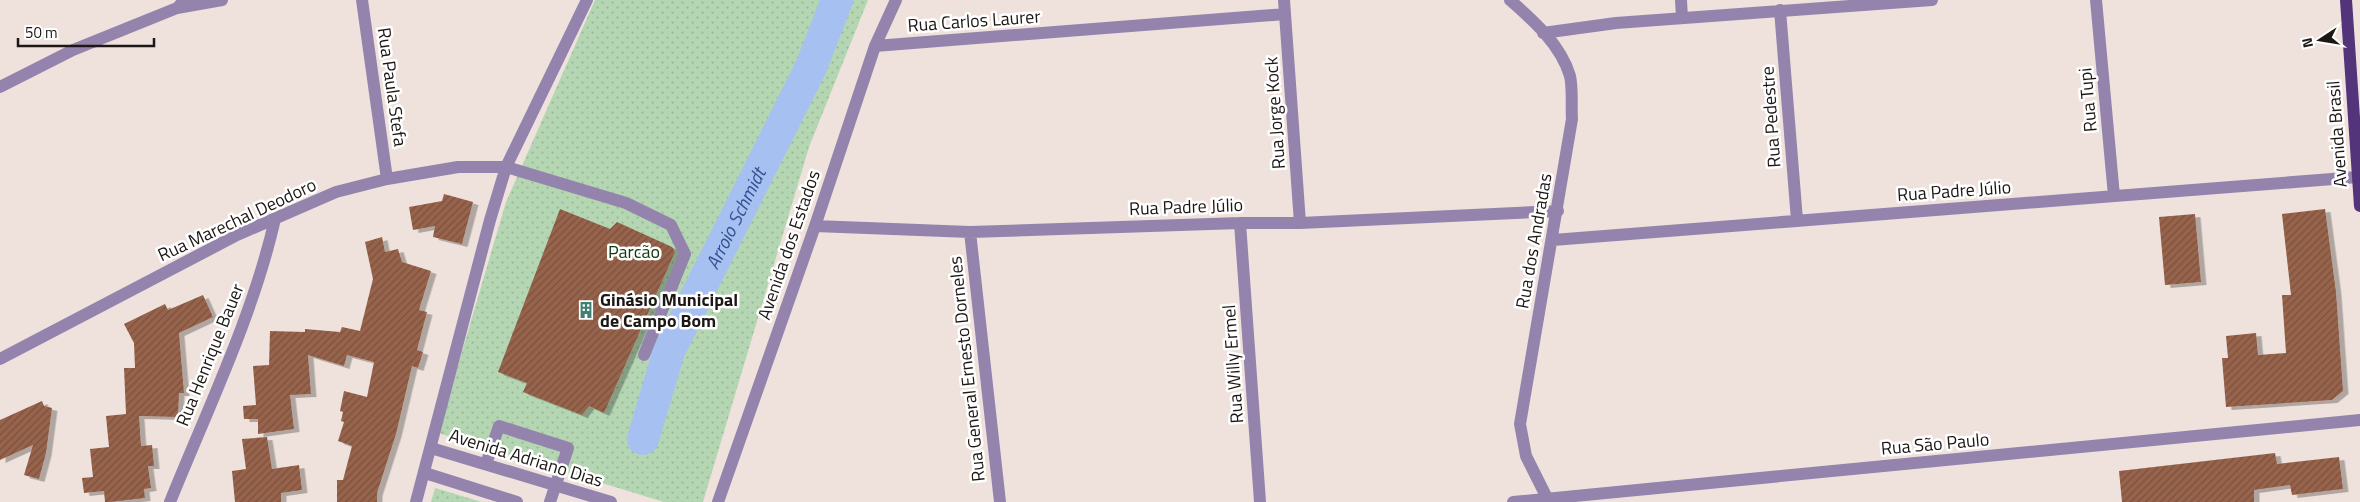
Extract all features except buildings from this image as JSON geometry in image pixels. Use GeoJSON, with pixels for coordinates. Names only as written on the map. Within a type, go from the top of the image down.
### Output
{"type":"FeatureCollection","features":[{"type":"Feature","properties":{"kind":"main road","name":"Avenida Brasil"},"geometry":{"type":"LineString","coordinates":[[2346,0],[2360,206]]}},
{"type":"Feature","properties":{"kind":"street"},"geometry":{"type":"LineString","coordinates":[[0,87],[73,50],[181,4],[222,0]]}},
{"type":"Feature","properties":{"kind":"street","name":"Rua Paula Stefa"},"geometry":{"type":"LineString","coordinates":[[362,0],[387,179]]}},
{"type":"Feature","properties":{"kind":"street"},"geometry":{"type":"LineString","coordinates":[[416,502],[490,220],[506,167],[588,0]]}},
{"type":"Feature","properties":{"kind":"street","name":"Avenida dos Estados"},"geometry":{"type":"LineString","coordinates":[[718,502],[815,226],[874,46],[896,0]]}},
{"type":"Feature","properties":{"kind":"street","name":"Rua Jorge Kock"},"geometry":{"type":"LineString","coordinates":[[1284,0],[1300,223]]}},
{"type":"Feature","properties":{"kind":"street","name":"Rua dos Andradas"},"geometry":{"type":"LineString","coordinates":[[1510,0],[1557,48],[1570,77],[1572,119],[1558,211],[1520,424],[1526,456],[1548,500]]}},
{"type":"Feature","properties":{"kind":"street"},"geometry":{"type":"LineString","coordinates":[[1681,0],[1682,18]]}},
{"type":"Feature","properties":{"kind":"street"},"geometry":{"type":"LineString","coordinates":[[1544,33],[1616,22],[1932,0]]}},
{"type":"Feature","properties":{"kind":"street","name":"Rua Tupi"},"geometry":{"type":"LineString","coordinates":[[2096,0],[2114,196]]}},
{"type":"Feature","properties":{"kind":"street","name":"Rua Pedestre"},"geometry":{"type":"LineString","coordinates":[[1780,10],[1797,220]]}},
{"type":"Feature","properties":{"kind":"street","name":"Rua Carlos Laurer"},"geometry":{"type":"LineString","coordinates":[[874,46],[1285,14]]}},
{"type":"Feature","properties":{"kind":"street","name":"Rua Marechal Deodoro"},"geometry":{"type":"LineString","coordinates":[[0,359],[237,236],[336,192],[387,179],[458,167],[506,167],[626,202],[671,225],[685,254],[644,355]]}},
{"type":"Feature","properties":{"kind":"street","name":"Rua Padre Júlio"},"geometry":{"type":"LineString","coordinates":[[1553,240],[2358,177]]}},
{"type":"Feature","properties":{"kind":"street","name":"Rua Padre Júlio"},"geometry":{"type":"LineString","coordinates":[[815,226],[970,232],[1240,223],[1300,223],[1558,211]]}},
{"type":"Feature","properties":{"kind":"street","name":"Rua Henrique Bauer"},"geometry":{"type":"LineString","coordinates":[[170,502],[251,301],[267,255],[275,219]]}},
{"type":"Feature","properties":{"kind":"street","name":"Rua Willy Ermel"},"geometry":{"type":"LineString","coordinates":[[1240,223],[1260,502]]}},
{"type":"Feature","properties":{"kind":"street","name":"Rua General Ernesto Dorneles"},"geometry":{"type":"LineString","coordinates":[[970,232],[1000,502]]}},
{"type":"Feature","properties":{"kind":"street","name":"Rua São Paulo"},"geometry":{"type":"LineString","coordinates":[[1513,502],[2360,420]]}},
{"type":"Feature","properties":{"kind":"street"},"geometry":{"type":"LineString","coordinates":[[486,464],[499,426],[568,448],[550,502]]}},
{"type":"Feature","properties":{"kind":"street","name":"Avenida Adriano Dias"},"geometry":{"type":"LineString","coordinates":[[431,448],[611,502]]}},
{"type":"Feature","properties":{"kind":"street"},"geometry":{"type":"LineString","coordinates":[[425,473],[517,502]]}},
{"type":"Feature","properties":{"kind":"green space","name":"Parcão"},"geometry":{"type":"Polygon","coordinates":[[[595,0],[868,0],[809,147],[703,502],[664,502],[438,433],[506,202],[595,0]]]}},
{"type":"Feature","properties":{"kind":"green space"},"geometry":{"type":"Polygon","coordinates":[[[435,488],[482,502],[431,502],[435,488]]]}},
{"type":"Feature","properties":{"kind":"waterway","name":"Arroio Schmidt"},"geometry":{"type":"LineString","coordinates":[[643,439],[669,351],[811,67],[837,0]]}},
{"type":"Feature","properties":{"kind":"place","name":"Ginásio Municipal de Campo Bom"},"geometry":{"type":"Point","coordinates":[586,310]}}]}
